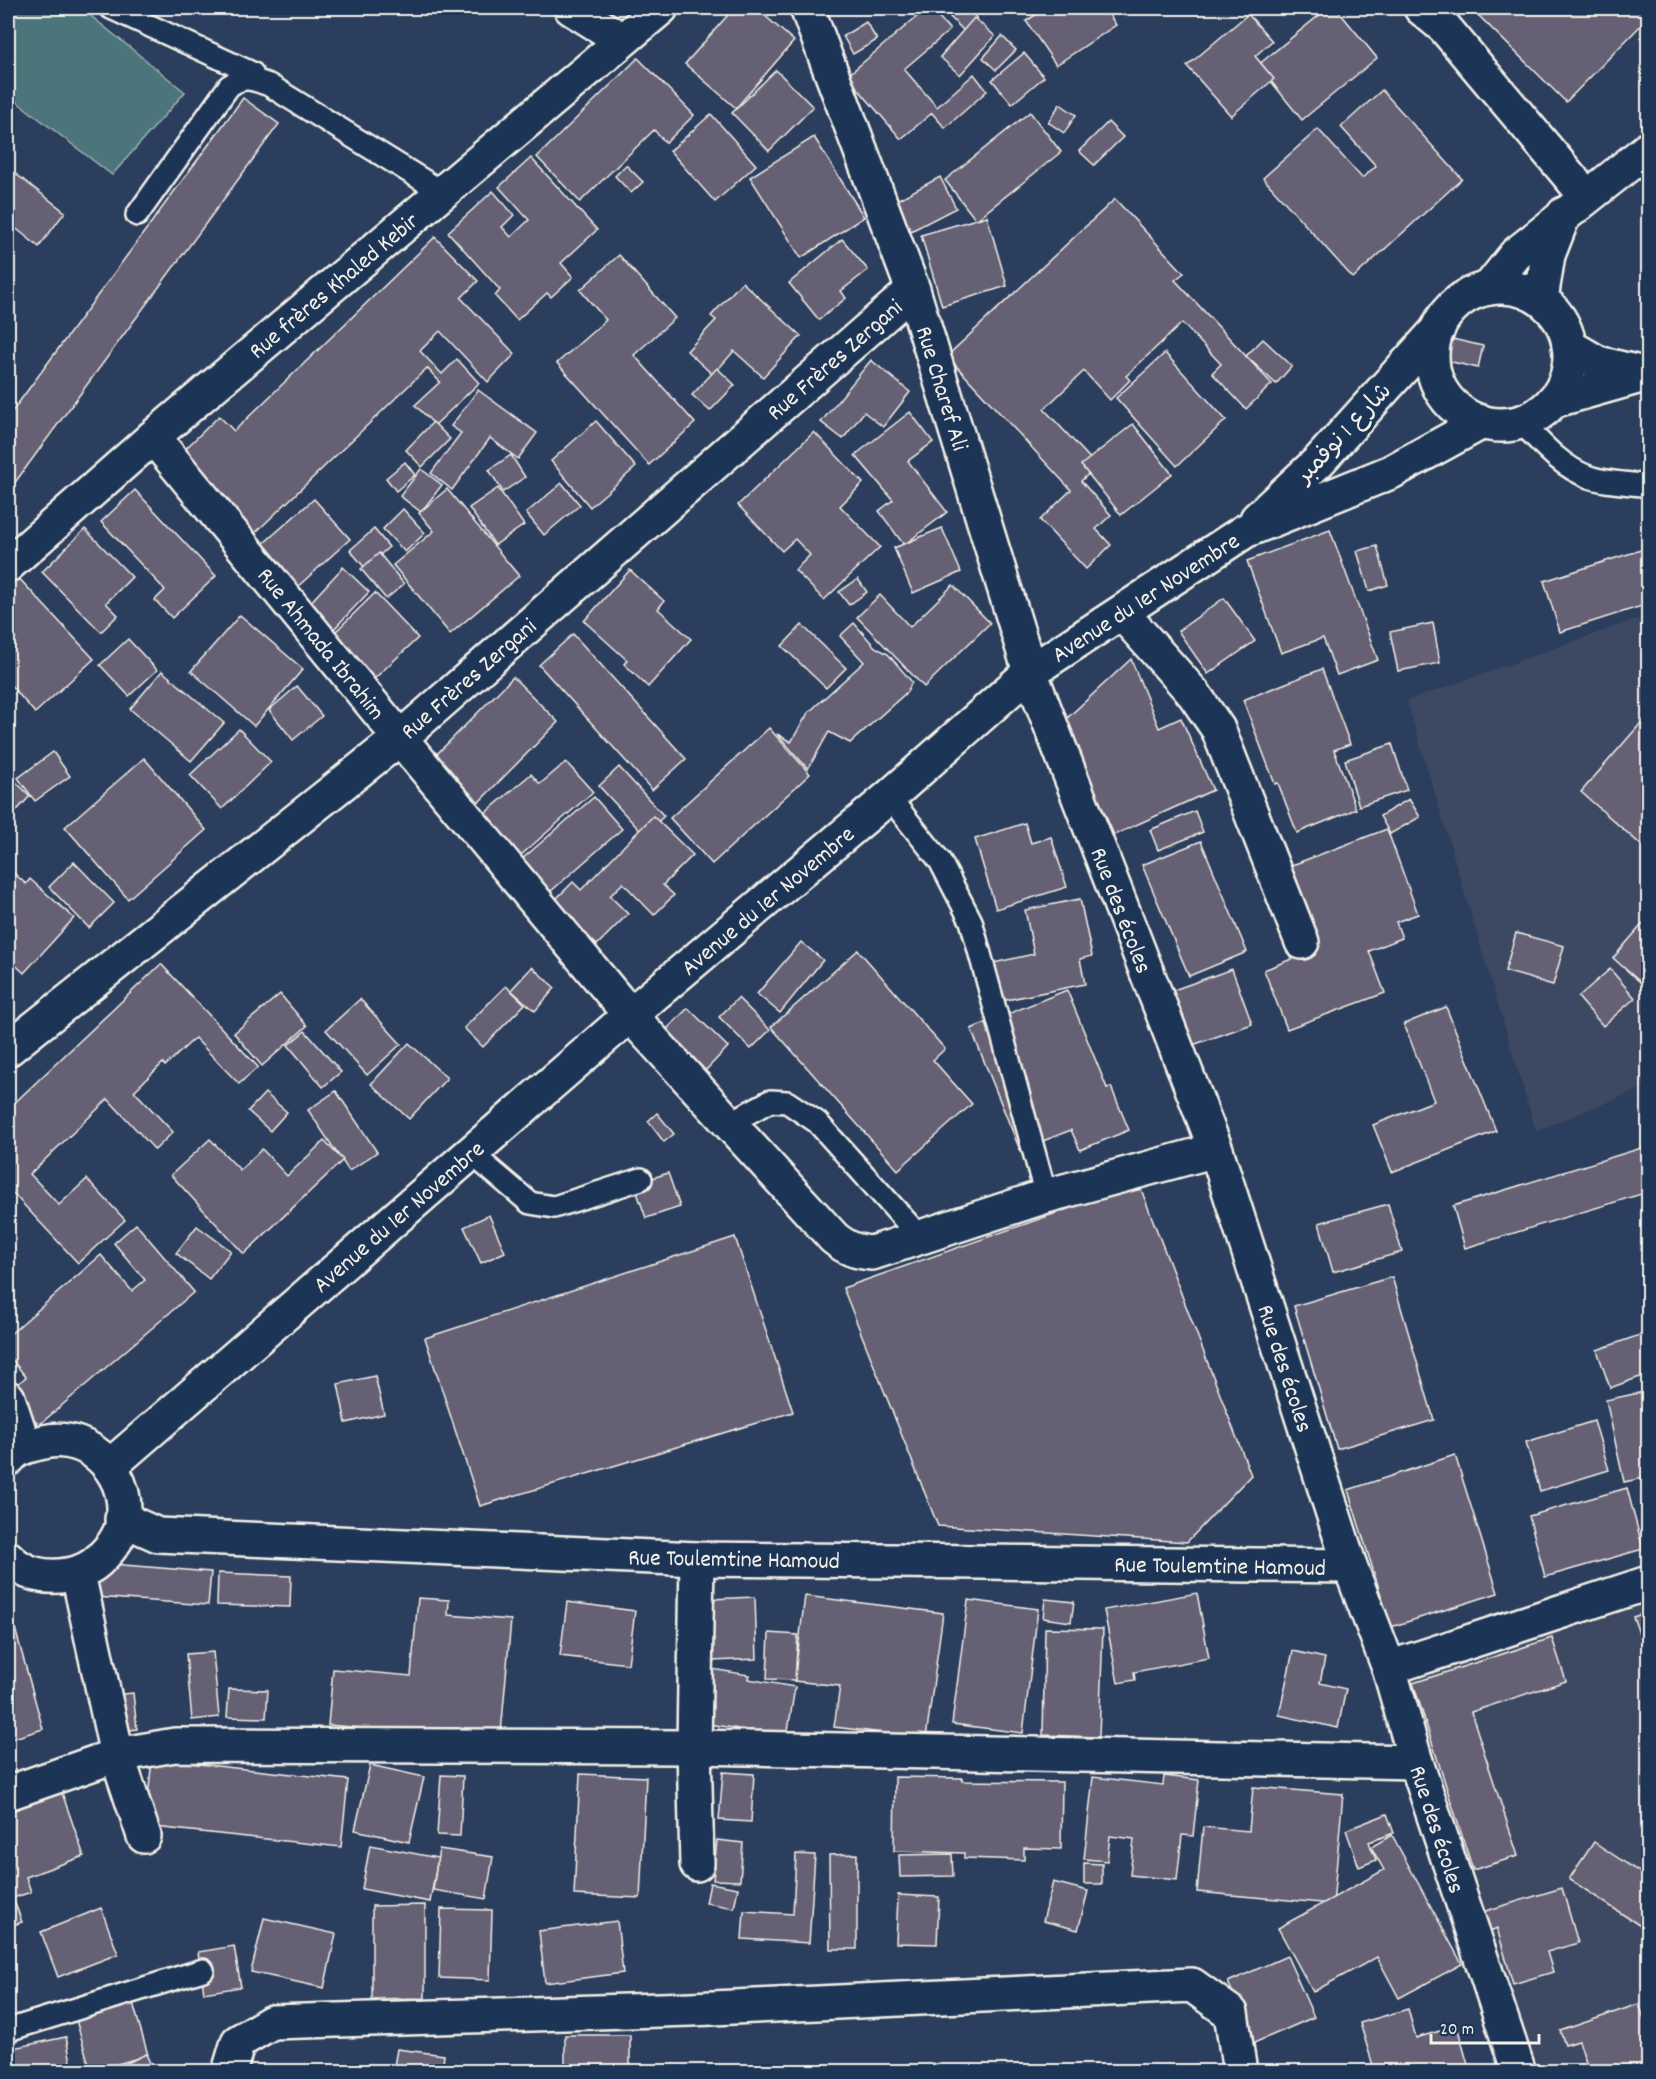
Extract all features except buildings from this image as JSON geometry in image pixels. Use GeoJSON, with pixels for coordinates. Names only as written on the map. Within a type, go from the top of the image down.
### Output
{"type":"FeatureCollection","features":[{"type":"Feature","properties":{"kind":"street"},"geometry":{"type":"LineString","coordinates":[[571,8],[622,40]]}},
{"type":"Feature","properties":{"kind":"street","name":"Rue frères Khaled Kebir"},"geometry":{"type":"LineString","coordinates":[[8,565],[153,437],[661,8]]}},
{"type":"Feature","properties":{"kind":"street","name":"Rue Charef Ali"},"geometry":{"type":"LineString","coordinates":[[807,8],[913,290],[1029,672]]}},
{"type":"Feature","properties":{"kind":"street"},"geometry":{"type":"LineString","coordinates":[[1420,8],[1444,27],[1575,205]]}},
{"type":"Feature","properties":{"kind":"street"},"geometry":{"type":"LineString","coordinates":[[1489,288],[1516,254],[1648,149]]}},
{"type":"Feature","properties":{"kind":"street"},"geometry":{"type":"LineString","coordinates":[[1541,299],[1548,255],[1575,205]]}},
{"type":"Feature","properties":{"kind":"street"},"geometry":{"type":"LineString","coordinates":[[1507,287],[1525,291],[1541,299],[1555,312],[1565,328],[1569,346],[1569,366],[1564,385],[1553,401],[1539,414],[1521,422],[1501,425],[1482,422],[1464,414],[1449,402],[1439,386],[1433,367],[1432,348],[1438,329],[1446,315],[1458,302],[1473,293],[1489,288],[1507,287]]}},
{"type":"Feature","properties":{"kind":"street","name":"Rue Frères Zergani"},"geometry":{"type":"LineString","coordinates":[[8,1049],[400,738],[913,290]]}},
{"type":"Feature","properties":{"kind":"street","name":"شارع 1 نوفمبر"},"geometry":{"type":"LineString","coordinates":[[1245,531],[1318,461],[1438,329]]}},
{"type":"Feature","properties":{"kind":"street"},"geometry":{"type":"LineString","coordinates":[[1569,346],[1598,363],[1647,374]]}},
{"type":"Feature","properties":{"kind":"street"},"geometry":{"type":"LineString","coordinates":[[1553,401],[1647,374]]}},
{"type":"Feature","properties":{"kind":"street","name":"Avenue du 1er Novembre"},"geometry":{"type":"LineString","coordinates":[[110,1466],[630,1015],[889,797],[1029,672],[1245,531],[1391,472],[1482,422]]}},
{"type":"Feature","properties":{"kind":"street","name":"Rue Ahmada Ibrahim"},"geometry":{"type":"LineString","coordinates":[[153,437],[630,1015],[834,1238],[843,1245],[852,1250],[872,1253],[1046,1196],[1216,1150]]}},
{"type":"Feature","properties":{"kind":"street"},"geometry":{"type":"LineString","coordinates":[[1122,613],[1194,694],[1218,729],[1302,942]]}},
{"type":"Feature","properties":{"kind":"street","name":"Rue des écoles"},"geometry":{"type":"LineString","coordinates":[[1029,672],[1216,1150],[1350,1566],[1389,1668],[1416,1762],[1519,2072]]}},
{"type":"Feature","properties":{"kind":"street"},"geometry":{"type":"LineString","coordinates":[[8,1398],[16,1453],[56,1439],[70,1440],[93,1450],[110,1466],[121,1487],[124,1502],[122,1526],[111,1548],[94,1565],[78,1574],[54,1577],[30,1573],[8,1558]]}},
{"type":"Feature","properties":{"kind":"street","name":"Rue Toulemtine Hamoud"},"geometry":{"type":"LineString","coordinates":[[122,1519],[158,1535],[698,1559],[1350,1566]]}},
{"type":"Feature","properties":{"kind":"street"},"geometry":{"type":"LineString","coordinates":[[697,1864],[694,1747],[698,1559]]}},
{"type":"Feature","properties":{"kind":"street"},"geometry":{"type":"LineString","coordinates":[[78,1574],[117,1755],[144,1836]]}},
{"type":"Feature","properties":{"kind":"street"},"geometry":{"type":"LineString","coordinates":[[1389,1668],[1648,1583]]}},
{"type":"Feature","properties":{"kind":"street"},"geometry":{"type":"LineString","coordinates":[[8,1792],[117,1755],[175,1745],[694,1747],[1416,1762]]}},
{"type":"Feature","properties":{"kind":"street"},"geometry":{"type":"LineString","coordinates":[[229,2072],[238,2042],[272,2022],[703,2008],[1192,1985],[1232,2013],[1240,2072]]}},
{"type":"Feature","properties":{"kind":"lane"},"geometry":{"type":"LineString","coordinates":[[111,8],[252,73],[250,78]]}},
{"type":"Feature","properties":{"kind":"lane"},"geometry":{"type":"LineString","coordinates":[[137,216],[229,86],[238,80],[250,78],[269,85],[442,192]]}},
{"type":"Feature","properties":{"kind":"lane"},"geometry":{"type":"LineString","coordinates":[[1521,422],[1545,448],[1565,464],[1589,477],[1648,486]]}},
{"type":"Feature","properties":{"kind":"lane"},"geometry":{"type":"LineString","coordinates":[[889,797],[940,861],[971,921],[1046,1196]]}},
{"type":"Feature","properties":{"kind":"lane"},"geometry":{"type":"LineString","coordinates":[[730,1123],[770,1101],[787,1102],[817,1122],[920,1237]]}},
{"type":"Feature","properties":{"kind":"lane"},"geometry":{"type":"LineString","coordinates":[[471,1153],[530,1203],[554,1206],[641,1179]]}},
{"type":"Feature","properties":{"kind":"lane"},"geometry":{"type":"LineString","coordinates":[[8,2030],[203,1970]]}},
{"type":"Feature","properties":{"kind":"shaded area"},"geometry":{"type":"Polygon","coordinates":[[[1648,615],[1648,1086],[1536,1131],[1407,701],[1648,615]]]}},
{"type":"Feature","properties":{"kind":"shaded area"},"geometry":{"type":"Polygon","coordinates":[[[1648,1596],[1648,2071],[1530,2071],[1402,1679],[1648,1596]]]}},
{"type":"Feature","properties":{"kind":"green space"},"geometry":{"type":"Polygon","coordinates":[[[8,8],[81,8],[185,92],[112,175],[8,95],[8,8]]]}}]}
